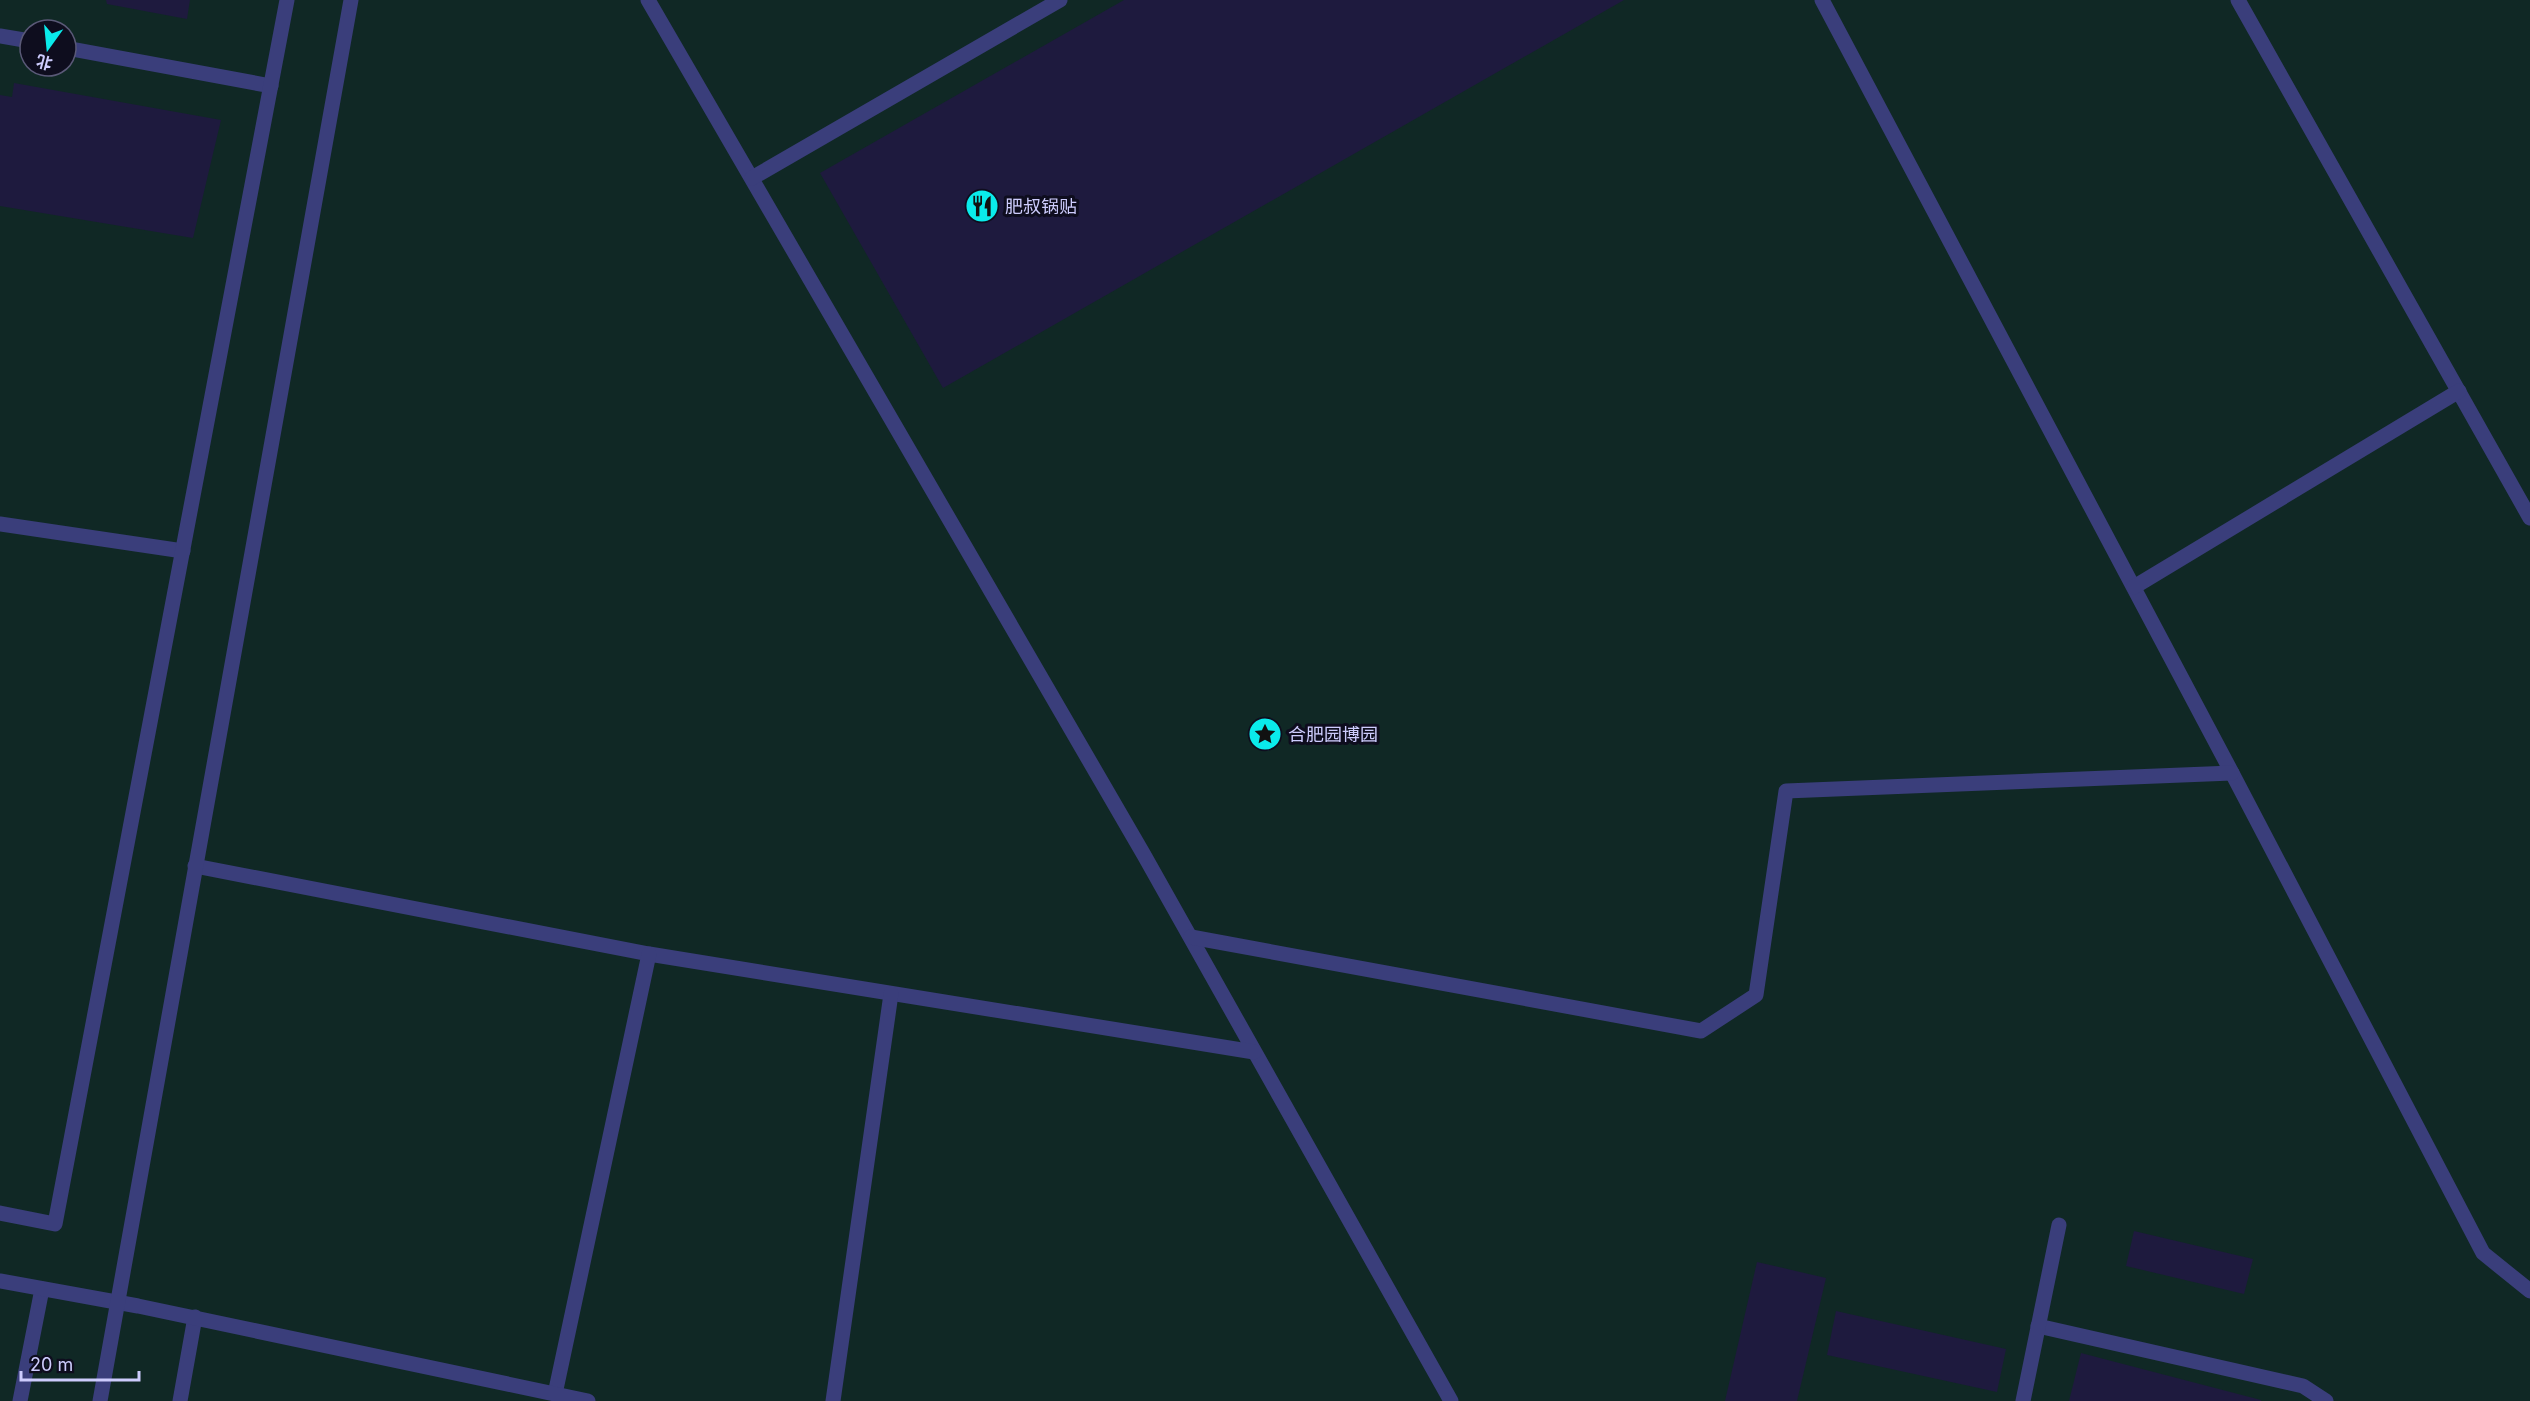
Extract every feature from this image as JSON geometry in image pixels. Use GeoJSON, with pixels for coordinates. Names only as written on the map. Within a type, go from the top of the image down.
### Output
{"type":"FeatureCollection","features":[{"type":"Feature","properties":{"kind":"street"},"geometry":{"type":"LineString","coordinates":[[0,1213],[55,1224],[287,0]]}},
{"type":"Feature","properties":{"kind":"street"},"geometry":{"type":"LineString","coordinates":[[100,1401],[351,0]]}},
{"type":"Feature","properties":{"kind":"street"},"geometry":{"type":"LineString","coordinates":[[648,0],[1191,937],[1451,1401]]}},
{"type":"Feature","properties":{"kind":"street"},"geometry":{"type":"LineString","coordinates":[[752,178],[1060,0]]}},
{"type":"Feature","properties":{"kind":"street"},"geometry":{"type":"LineString","coordinates":[[1822,0],[2134,587],[2483,1253],[2530,1290]]}},
{"type":"Feature","properties":{"kind":"street"},"geometry":{"type":"LineString","coordinates":[[2238,0],[2530,518]]}},
{"type":"Feature","properties":{"kind":"street"},"geometry":{"type":"LineString","coordinates":[[0,36],[18,39]]}},
{"type":"Feature","properties":{"kind":"street"},"geometry":{"type":"LineString","coordinates":[[78,50],[271,86]]}},
{"type":"Feature","properties":{"kind":"street"},"geometry":{"type":"LineString","coordinates":[[2134,587],[2458,392]]}},
{"type":"Feature","properties":{"kind":"street"},"geometry":{"type":"LineString","coordinates":[[0,524],[183,551]]}},
{"type":"Feature","properties":{"kind":"street"},"geometry":{"type":"LineString","coordinates":[[1191,937],[1701,1031],[1756,995],[1786,791],[2232,773]]}},
{"type":"Feature","properties":{"kind":"street"},"geometry":{"type":"LineString","coordinates":[[195,866],[649,954],[1254,1052]]}},
{"type":"Feature","properties":{"kind":"street"},"geometry":{"type":"LineString","coordinates":[[555,1394],[649,954]]}},
{"type":"Feature","properties":{"kind":"street"},"geometry":{"type":"LineString","coordinates":[[833,1401],[891,994]]}},
{"type":"Feature","properties":{"kind":"street"},"geometry":{"type":"LineString","coordinates":[[2023,1401],[2059,1225]]}},
{"type":"Feature","properties":{"kind":"street"},"geometry":{"type":"LineString","coordinates":[[0,1281],[195,1317],[588,1401]]}},
{"type":"Feature","properties":{"kind":"street"},"geometry":{"type":"LineString","coordinates":[[20,1401],[42,1289]]}},
{"type":"Feature","properties":{"kind":"street"},"geometry":{"type":"LineString","coordinates":[[180,1401],[195,1317]]}},
{"type":"Feature","properties":{"kind":"street"},"geometry":{"type":"LineString","coordinates":[[2038,1326],[2303,1386],[2326,1401]]}},
{"type":"Feature","properties":{"kind":"green space","name":"合肥园博园"},"geometry":{"type":"Polygon","coordinates":[[[0,0],[2530,0],[2530,1401],[0,1401],[0,0]]]}},
{"type":"Feature","properties":{"kind":"building"},"geometry":{"type":"Polygon","coordinates":[[[106,0],[190,0],[187,19],[107,4],[106,0]]]}},
{"type":"Feature","properties":{"kind":"building"},"geometry":{"type":"Polygon","coordinates":[[[1124,0],[1624,0],[943,388],[820,173],[1124,0]]]}},
{"type":"Feature","properties":{"kind":"building"},"geometry":{"type":"Polygon","coordinates":[[[14,83],[221,120],[193,238],[0,206],[0,95],[12,97],[14,83]]]}},
{"type":"Feature","properties":{"kind":"building"},"geometry":{"type":"Polygon","coordinates":[[[2134,1231],[2253,1259],[2244,1294],[2126,1266],[2134,1231]]]}},
{"type":"Feature","properties":{"kind":"building"},"geometry":{"type":"Polygon","coordinates":[[[1757,1262],[1826,1278],[1797,1401],[1725,1401],[1757,1262]]]}},
{"type":"Feature","properties":{"kind":"building"},"geometry":{"type":"Polygon","coordinates":[[[1836,1311],[2006,1349],[1997,1392],[1827,1355],[1836,1311]]]}},
{"type":"Feature","properties":{"kind":"building"},"geometry":{"type":"Polygon","coordinates":[[[2081,1353],[2261,1400],[2261,1401],[2069,1401],[2081,1353]]]}},
{"type":"Feature","properties":{"kind":"place","name":"肥叔锅贴"},"geometry":{"type":"Point","coordinates":[982,206]}},
{"type":"Feature","properties":{"kind":"place","name":"合肥园博园"},"geometry":{"type":"Point","coordinates":[1265,734]}}]}
